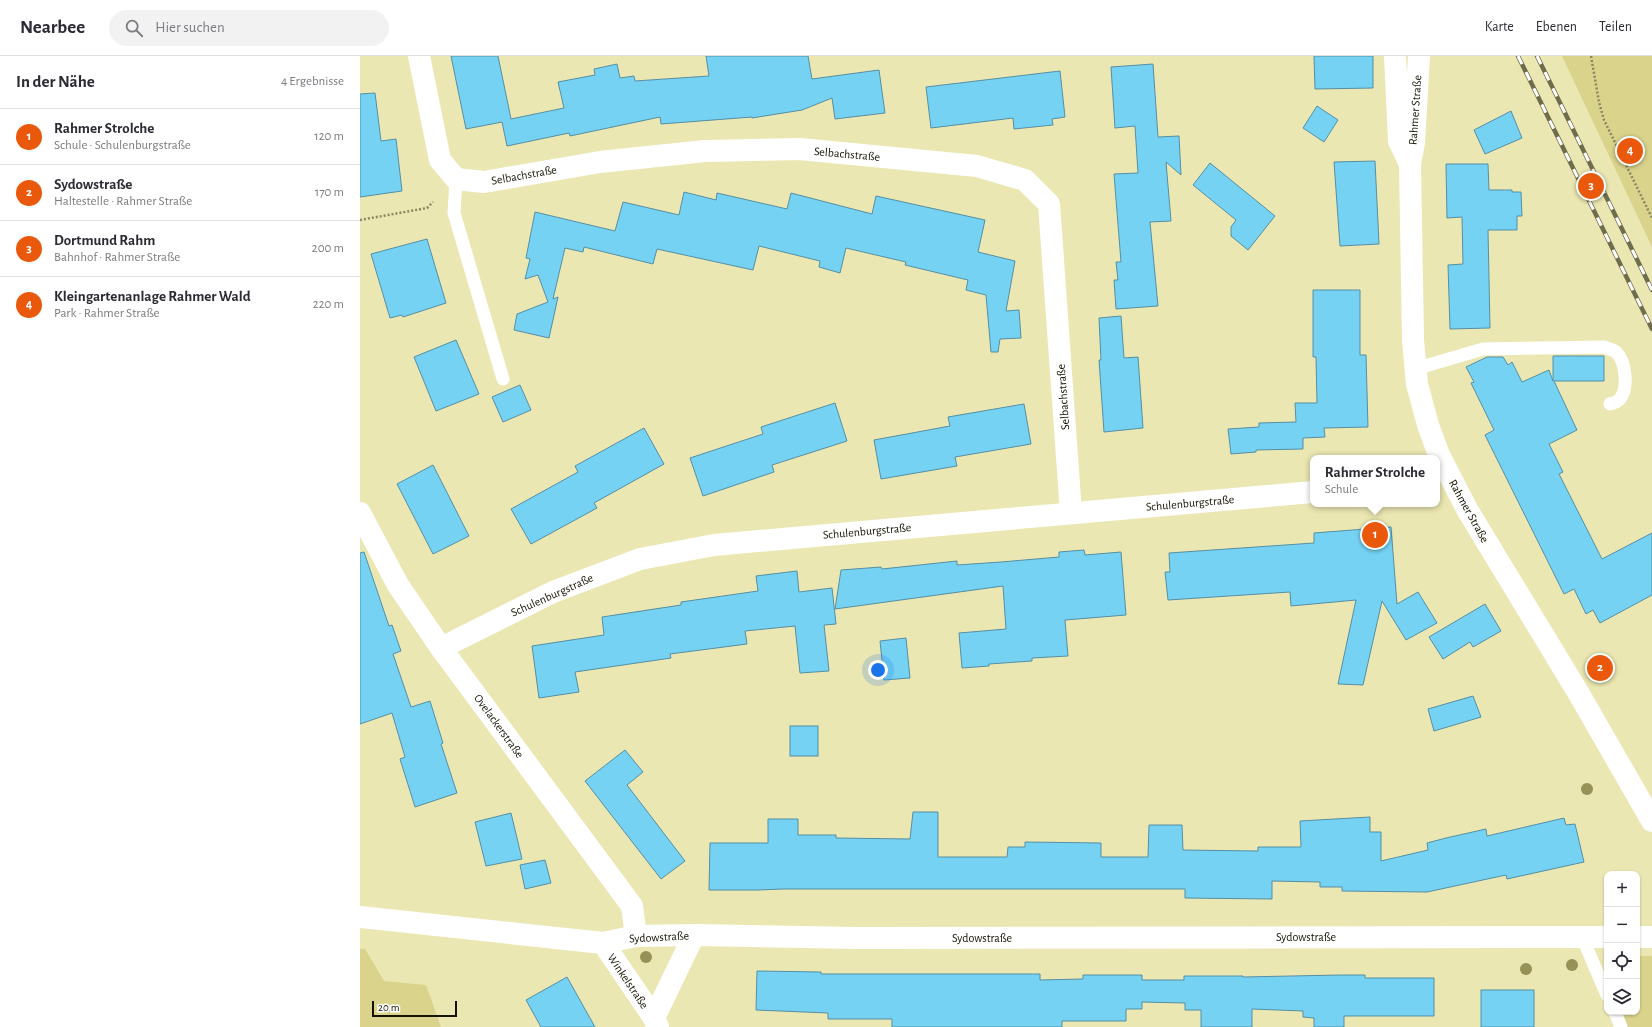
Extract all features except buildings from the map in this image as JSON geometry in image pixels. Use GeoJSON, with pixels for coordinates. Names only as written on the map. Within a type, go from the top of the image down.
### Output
{"type":"FeatureCollection","features":[{"type":"Feature","properties":{"kind":"street"},"geometry":{"type":"LineString","coordinates":[[419,56],[440,160],[456,179]]}},
{"type":"Feature","properties":{"kind":"street","name":"Rahmer Straße"},"geometry":{"type":"LineString","coordinates":[[1395,56],[1399,141],[1410,164]]}},
{"type":"Feature","properties":{"kind":"street","name":"Rahmer Straße"},"geometry":{"type":"LineString","coordinates":[[1419,56],[1414,143],[1410,164],[1413,340],[1415,369],[1436,455]]}},
{"type":"Feature","properties":{"kind":"street","name":"Selbachstraße"},"geometry":{"type":"LineString","coordinates":[[456,179],[484,182],[600,162],[705,151],[800,149],[977,166],[1025,180],[1048,204],[1071,513]]}},
{"type":"Feature","properties":{"kind":"street","name":"Rahmer Straße"},"geometry":{"type":"LineString","coordinates":[[1440,463],[1579,694],[1652,821]]}},
{"type":"Feature","properties":{"kind":"street","name":"Schulenburgstraße"},"geometry":{"type":"LineString","coordinates":[[441,648],[553,592],[640,560],[714,545],[1310,492]]}},
{"type":"Feature","properties":{"kind":"street","name":"Ovelackerstraße"},"geometry":{"type":"LineString","coordinates":[[360,513],[398,585],[441,648],[632,906],[636,936]]}},
{"type":"Feature","properties":{"kind":"street","name":"Sydowstraße"},"geometry":{"type":"LineString","coordinates":[[360,917],[603,943],[636,936],[694,935],[856,938],[1604,937]]}},
{"type":"Feature","properties":{"kind":"street","name":"Winkelstraße"},"geometry":{"type":"LineString","coordinates":[[656,1023],[694,935]]}},
{"type":"Feature","properties":{"kind":"street"},"geometry":{"type":"LineString","coordinates":[[1640,937],[1652,937]]}},
{"type":"Feature","properties":{"kind":"street","name":"Winkelstraße"},"geometry":{"type":"LineString","coordinates":[[603,943],[656,1023]]}},
{"type":"Feature","properties":{"kind":"lane"},"geometry":{"type":"LineString","coordinates":[[456,179],[454,213],[503,379]]}},
{"type":"Feature","properties":{"kind":"lane"},"geometry":{"type":"LineString","coordinates":[[1415,369],[1483,349],[1604,347],[1616,352],[1622,363],[1626,377],[1624,391],[1619,400],[1610,404]]}},
{"type":"Feature","properties":{"kind":"lane"},"geometry":{"type":"LineString","coordinates":[[1582,937],[1604,988]]}},
{"type":"Feature","properties":{"kind":"lane"},"geometry":{"type":"LineString","coordinates":[[1615,1015],[1621,1027]]}},
{"type":"Feature","properties":{"kind":"path"},"geometry":{"type":"LineString","coordinates":[[1592,56],[1599,102],[1604,120],[1652,218]]}},
{"type":"Feature","properties":{"kind":"path"},"geometry":{"type":"LineString","coordinates":[[360,220],[427,208],[456,179]]}},
{"type":"Feature","properties":{"kind":"shaded area"},"geometry":{"type":"Polygon","coordinates":[[[1562,56],[1652,56],[1652,247],[1562,56]]]}},
{"type":"Feature","properties":{"kind":"shaded area"},"geometry":{"type":"Polygon","coordinates":[[[360,949],[365,949],[384,981],[426,985],[441,1027],[360,1027],[360,949]]]}},
{"type":"Feature","properties":{"kind":"shaded area"},"geometry":{"type":"Polygon","coordinates":[[[1640,956],[1652,956],[1652,1027],[1628,1027],[1622,1015],[1640,1015],[1640,956]]]}},
{"type":"Feature","properties":{"kind":"railway"},"geometry":{"type":"LineString","coordinates":[[1518,56],[1652,329]]}},
{"type":"Feature","properties":{"kind":"railway"},"geometry":{"type":"LineString","coordinates":[[1537,56],[1652,290]]}},
{"type":"Feature","properties":{"kind":"place","name":"Kleingartenanlage Rahmer Wald"},"geometry":{"type":"Point","coordinates":[1630,151]}},
{"type":"Feature","properties":{"kind":"place","name":"Dortmund Rahm"},"geometry":{"type":"Point","coordinates":[1591,186]}},
{"type":"Feature","properties":{"kind":"place","name":"Rahmer Strolche"},"geometry":{"type":"Point","coordinates":[1375,535]}},
{"type":"Feature","properties":{"kind":"place","name":"Sydowstraße"},"geometry":{"type":"Point","coordinates":[1600,668]}}]}
